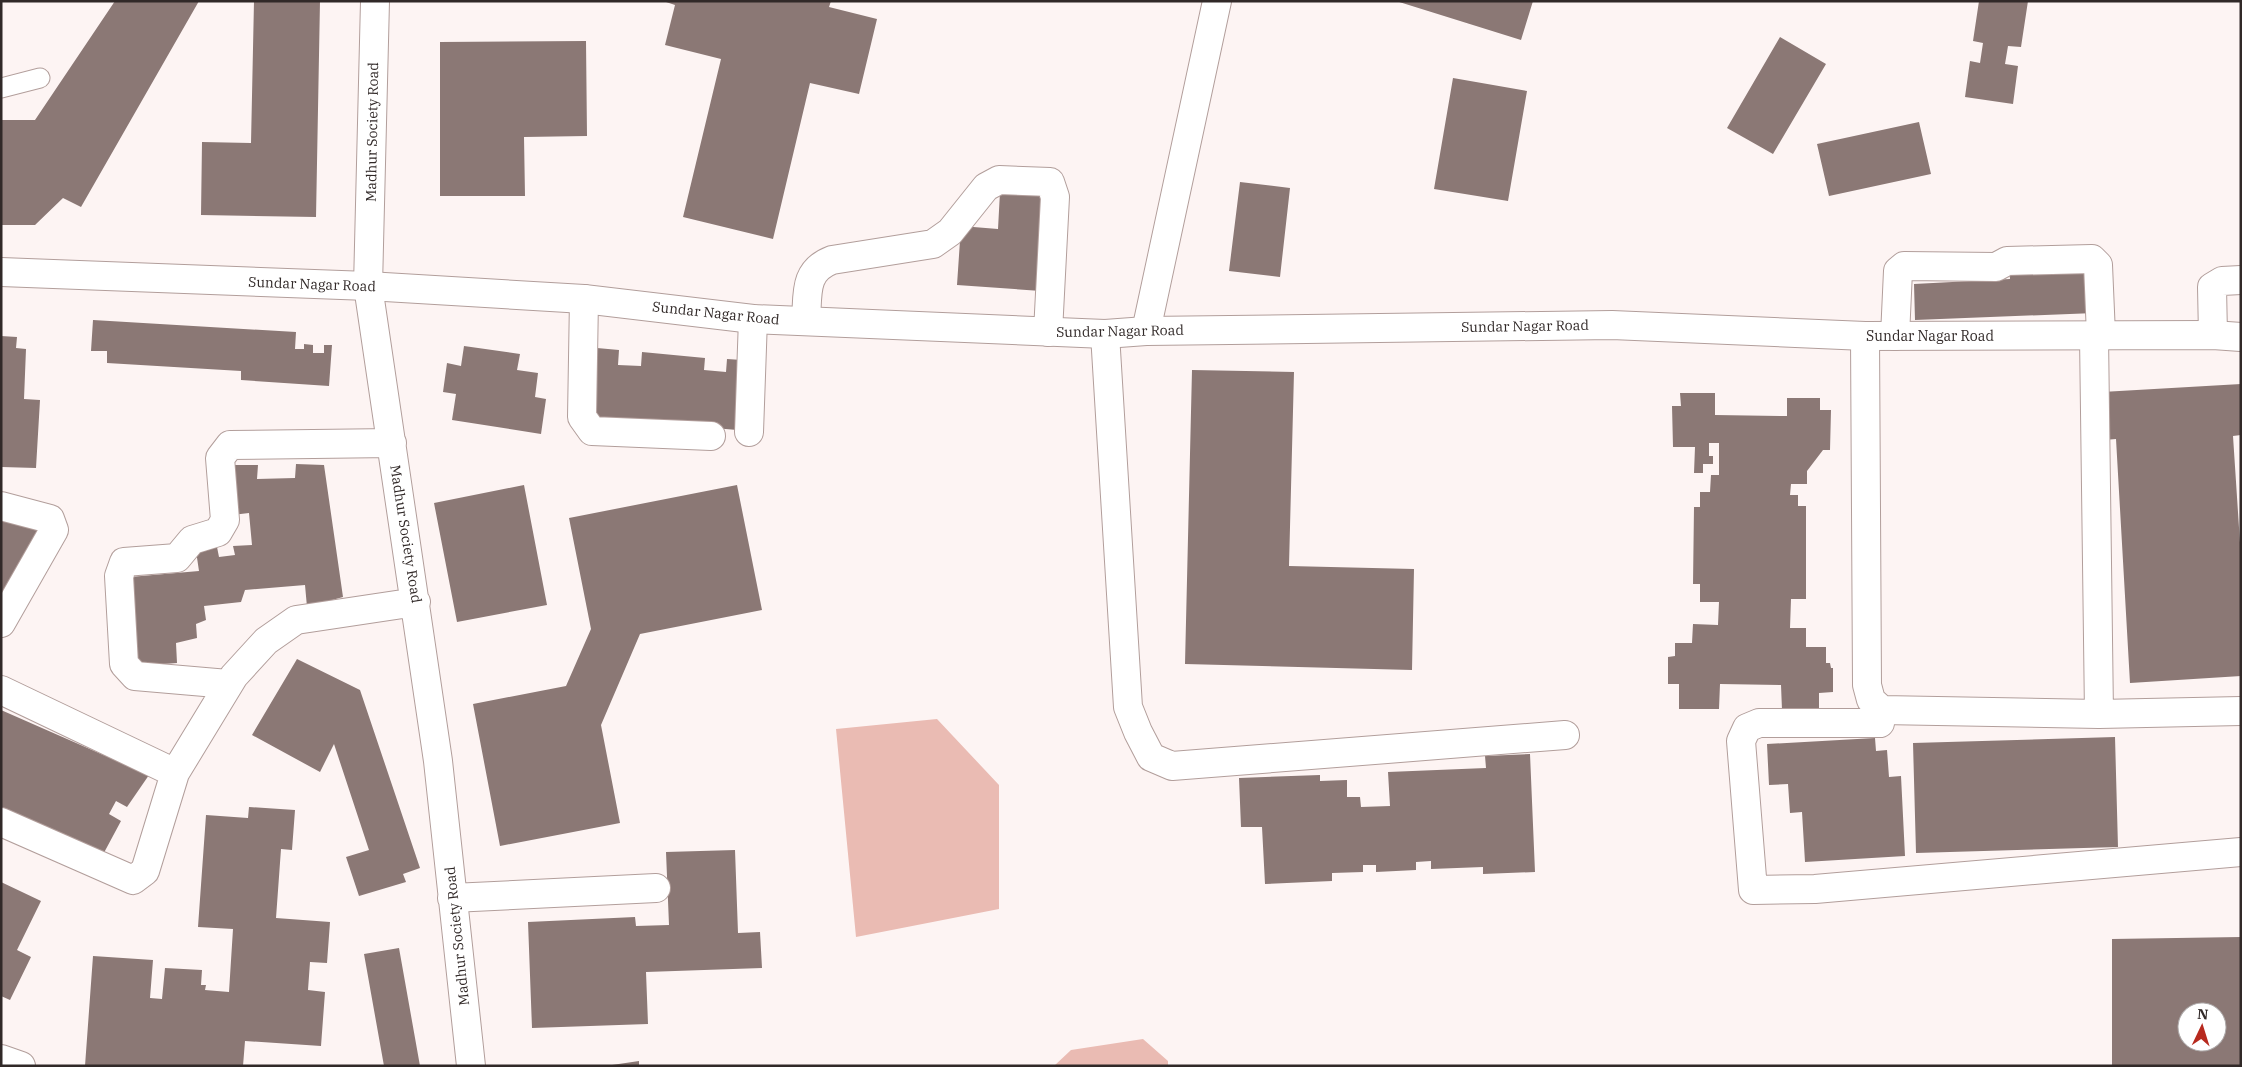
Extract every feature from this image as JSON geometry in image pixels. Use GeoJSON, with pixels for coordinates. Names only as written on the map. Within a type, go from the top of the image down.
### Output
{"type":"FeatureCollection","features":[{"type":"Feature","properties":{"kind":"street","name":"Madhur Society Road"},"geometry":{"type":"LineString","coordinates":[[375,1],[368,286],[438,761],[471,1066]]}},
{"type":"Feature","properties":{"kind":"street"},"geometry":{"type":"LineString","coordinates":[[1146,331],[1217,1]]}},
{"type":"Feature","properties":{"kind":"street"},"geometry":{"type":"LineString","coordinates":[[806,321],[810,278],[820,265],[832,260],[933,244],[950,232],[986,187],[999,180],[1050,182],[1055,197],[1048,332]]}},
{"type":"Feature","properties":{"kind":"street"},"geometry":{"type":"LineString","coordinates":[[1895,336],[1898,271],[1904,266],[1996,267],[2007,261],[2092,259],[2098,265],[2099,714]]}},
{"type":"Feature","properties":{"kind":"street","name":"Sundar Nagar Road"},"geometry":{"type":"LineString","coordinates":[[1,272],[368,286],[584,299],[753,318],[1105,334],[1146,331],[1612,325],[1865,336],[2241,336]]}},
{"type":"Feature","properties":{"kind":"street"},"geometry":{"type":"LineString","coordinates":[[2213,335],[2212,287],[2222,281],[2241,280]]}},
{"type":"Feature","properties":{"kind":"street"},"geometry":{"type":"LineString","coordinates":[[584,299],[582,417],[592,430],[711,436]]}},
{"type":"Feature","properties":{"kind":"street"},"geometry":{"type":"LineString","coordinates":[[748,432],[753,318]]}},
{"type":"Feature","properties":{"kind":"street"},"geometry":{"type":"LineString","coordinates":[[1105,334],[1128,707],[1151,757],[1172,766],[1565,735]]}},
{"type":"Feature","properties":{"kind":"street"},"geometry":{"type":"LineString","coordinates":[[1865,336],[1867,685],[1871,700],[1882,710],[2099,714],[2241,711]]}},
{"type":"Feature","properties":{"kind":"street"},"geometry":{"type":"LineString","coordinates":[[228,684],[135,676],[124,664],[118,576],[124,562],[177,558],[192,540],[218,532],[225,520],[220,458],[230,445],[392,444]]}},
{"type":"Feature","properties":{"kind":"street"},"geometry":{"type":"LineString","coordinates":[[1,506],[50,519],[54,530],[1,623]]}},
{"type":"Feature","properties":{"kind":"street"},"geometry":{"type":"LineString","coordinates":[[1,822],[133,880],[145,871],[175,773],[228,684],[266,641],[296,620],[416,602]]}},
{"type":"Feature","properties":{"kind":"street"},"geometry":{"type":"LineString","coordinates":[[1,690],[175,773]]}},
{"type":"Feature","properties":{"kind":"street"},"geometry":{"type":"LineString","coordinates":[[1882,710],[1880,723],[1759,723],[1747,728],[1741,741],[1753,890],[1815,889],[2241,852]]}},
{"type":"Feature","properties":{"kind":"street"},"geometry":{"type":"LineString","coordinates":[[452,898],[656,888]]}},
{"type":"Feature","properties":{"kind":"street"},"geometry":{"type":"LineString","coordinates":[[1,1059],[20,1066]]}},
{"type":"Feature","properties":{"kind":"lane"},"geometry":{"type":"LineString","coordinates":[[1,88],[40,78]]}},
{"type":"Feature","properties":{"kind":"shaded area"},"geometry":{"type":"Polygon","coordinates":[[[937,719],[999,785],[999,909],[856,937],[836,729],[937,719]]]}},
{"type":"Feature","properties":{"kind":"shaded area"},"geometry":{"type":"Polygon","coordinates":[[[1143,1039],[1168,1061],[1168,1066],[1054,1066],[1071,1050],[1143,1039]]]}},
{"type":"Feature","properties":{"kind":"building"},"geometry":{"type":"Polygon","coordinates":[[[115,1],[199,1],[81,207],[63,198],[35,225],[1,225],[1,120],[35,120],[115,1]]]}},
{"type":"Feature","properties":{"kind":"building"},"geometry":{"type":"Polygon","coordinates":[[[254,1],[320,1],[316,217],[201,215],[202,142],[251,143],[254,1]]]}},
{"type":"Feature","properties":{"kind":"building"},"geometry":{"type":"Polygon","coordinates":[[[663,1],[831,1],[829,7],[877,19],[859,94],[810,83],[773,239],[683,217],[721,59],[665,45],[675,5],[663,1]]]}},
{"type":"Feature","properties":{"kind":"building"},"geometry":{"type":"Polygon","coordinates":[[[1396,1],[1533,1],[1521,40],[1396,1]]]}},
{"type":"Feature","properties":{"kind":"building"},"geometry":{"type":"Polygon","coordinates":[[[1979,1],[2028,1],[2021,47],[2008,46],[2005,64],[2018,66],[2013,104],[1965,97],[1970,61],[1980,63],[1983,43],[1973,41],[1979,1]]]}},
{"type":"Feature","properties":{"kind":"building"},"geometry":{"type":"Polygon","coordinates":[[[1780,37],[1826,64],[1773,154],[1727,128],[1780,37]]]}},
{"type":"Feature","properties":{"kind":"building"},"geometry":{"type":"Polygon","coordinates":[[[586,41],[587,136],[524,137],[525,196],[440,196],[440,42],[586,41]]]}},
{"type":"Feature","properties":{"kind":"building"},"geometry":{"type":"Polygon","coordinates":[[[1453,78],[1527,91],[1508,201],[1434,189],[1453,78]]]}},
{"type":"Feature","properties":{"kind":"building"},"geometry":{"type":"Polygon","coordinates":[[[1919,122],[1931,174],[1829,196],[1817,144],[1919,122]]]}},
{"type":"Feature","properties":{"kind":"building"},"geometry":{"type":"Polygon","coordinates":[[[1240,182],[1290,188],[1280,277],[1229,271],[1240,182]]]}},
{"type":"Feature","properties":{"kind":"building"},"geometry":{"type":"Polygon","coordinates":[[[1000,192],[1047,196],[1041,291],[957,285],[961,226],[998,229],[1000,192]]]}},
{"type":"Feature","properties":{"kind":"building"},"geometry":{"type":"Polygon","coordinates":[[[2093,263],[2095,313],[1915,320],[1914,284],[2010,279],[2009,267],[2093,263]]]}},
{"type":"Feature","properties":{"kind":"building"},"geometry":{"type":"Polygon","coordinates":[[[93,320],[296,332],[295,349],[304,349],[304,344],[313,345],[313,353],[324,353],[324,345],[332,345],[329,386],[241,380],[241,371],[107,363],[107,351],[91,351],[93,320]]]}},
{"type":"Feature","properties":{"kind":"building"},"geometry":{"type":"Polygon","coordinates":[[[1,336],[17,337],[16,348],[26,349],[24,399],[40,400],[36,468],[2,467],[1,336]]]}},
{"type":"Feature","properties":{"kind":"building"},"geometry":{"type":"Polygon","coordinates":[[[464,346],[520,354],[517,370],[538,373],[535,397],[546,399],[541,434],[452,420],[456,394],[443,392],[447,363],[461,366],[464,346]]]}},
{"type":"Feature","properties":{"kind":"building"},"geometry":{"type":"Polygon","coordinates":[[[597,348],[619,350],[618,365],[641,366],[642,352],[705,358],[704,370],[726,372],[727,359],[742,360],[737,430],[591,417],[597,348]]]}},
{"type":"Feature","properties":{"kind":"building"},"geometry":{"type":"Polygon","coordinates":[[[1192,370],[1294,372],[1289,566],[1414,569],[1412,670],[1185,664],[1192,370]]]}},
{"type":"Feature","properties":{"kind":"building"},"geometry":{"type":"Polygon","coordinates":[[[2241,384],[2241,435],[2233,436],[2241,558],[2241,676],[2130,683],[2116,439],[2104,440],[2102,392],[2241,384]]]}},
{"type":"Feature","properties":{"kind":"building"},"geometry":{"type":"Polygon","coordinates":[[[1680,393],[1715,393],[1715,415],[1787,416],[1787,398],[1820,398],[1820,410],[1831,410],[1830,450],[1823,450],[1807,471],[1807,484],[1791,484],[1790,495],[1798,495],[1798,506],[1806,506],[1806,599],[1791,599],[1790,628],[1806,628],[1806,647],[1826,647],[1826,663],[1830,663],[1831,668],[1833,668],[1833,692],[1819,693],[1819,710],[1782,710],[1781,685],[1720,684],[1719,709],[1679,709],[1679,684],[1668,684],[1668,657],[1675,656],[1675,643],[1692,643],[1693,624],[1718,625],[1719,602],[1700,602],[1700,584],[1693,584],[1694,507],[1700,507],[1700,492],[1710,492],[1711,475],[1719,475],[1719,443],[1709,443],[1709,456],[1713,456],[1713,464],[1703,464],[1703,473],[1694,473],[1695,447],[1673,447],[1672,406],[1681,406],[1680,393]]]}},
{"type":"Feature","properties":{"kind":"building"},"geometry":{"type":"Polygon","coordinates":[[[296,464],[324,465],[343,597],[307,607],[305,585],[245,590],[241,602],[204,606],[206,620],[196,624],[197,638],[176,643],[177,663],[137,666],[130,577],[199,571],[196,551],[217,547],[219,557],[235,555],[233,546],[252,545],[249,513],[232,515],[229,465],[258,465],[257,479],[295,478],[296,464]]]}},
{"type":"Feature","properties":{"kind":"building"},"geometry":{"type":"Polygon","coordinates":[[[524,485],[547,605],[457,622],[434,503],[524,485]]]}},
{"type":"Feature","properties":{"kind":"building"},"geometry":{"type":"Polygon","coordinates":[[[737,485],[762,610],[640,634],[601,725],[620,823],[500,846],[473,704],[566,686],[591,629],[569,518],[737,485]]]}},
{"type":"Feature","properties":{"kind":"building"},"geometry":{"type":"Polygon","coordinates":[[[1,515],[39,528],[1,601],[1,515]]]}},
{"type":"Feature","properties":{"kind":"building"},"geometry":{"type":"Polygon","coordinates":[[[297,659],[360,690],[420,868],[403,874],[406,882],[359,896],[346,857],[369,850],[334,744],[320,772],[252,735],[297,659]]]}},
{"type":"Feature","properties":{"kind":"building"},"geometry":{"type":"Polygon","coordinates":[[[1,710],[149,775],[127,807],[116,801],[109,814],[121,821],[99,862],[1,811],[1,710]]]}},
{"type":"Feature","properties":{"kind":"building"},"geometry":{"type":"Polygon","coordinates":[[[2115,737],[2118,847],[1916,853],[1913,743],[2115,737]]]}},
{"type":"Feature","properties":{"kind":"building"},"geometry":{"type":"Polygon","coordinates":[[[1875,738],[1876,751],[1887,750],[1889,777],[1901,776],[1905,856],[1805,862],[1802,812],[1790,813],[1788,784],[1769,785],[1767,744],[1875,738]]]}},
{"type":"Feature","properties":{"kind":"building"},"geometry":{"type":"Polygon","coordinates":[[[1530,754],[1535,872],[1483,874],[1483,867],[1431,869],[1431,861],[1416,862],[1416,870],[1376,872],[1376,865],[1363,865],[1363,872],[1332,873],[1332,881],[1265,884],[1262,827],[1241,827],[1239,778],[1320,775],[1320,781],[1347,780],[1347,797],[1360,797],[1361,807],[1390,806],[1388,772],[1486,768],[1485,756],[1530,754]]]}},
{"type":"Feature","properties":{"kind":"building"},"geometry":{"type":"Polygon","coordinates":[[[249,807],[295,810],[292,850],[281,849],[276,918],[330,922],[327,963],[310,962],[308,990],[325,992],[321,1046],[245,1041],[243,1066],[85,1066],[93,956],[153,960],[150,998],[162,999],[165,968],[202,970],[201,985],[206,985],[205,990],[229,992],[233,929],[198,927],[206,815],[248,818],[249,807]]]}},
{"type":"Feature","properties":{"kind":"building"},"geometry":{"type":"Polygon","coordinates":[[[735,850],[738,933],[760,932],[762,968],[646,972],[648,1024],[532,1028],[528,922],[635,917],[636,926],[669,925],[666,852],[735,850]]]}},
{"type":"Feature","properties":{"kind":"building"},"geometry":{"type":"Polygon","coordinates":[[[1,882],[41,901],[17,950],[31,957],[10,1000],[1,996],[1,882]]]}},
{"type":"Feature","properties":{"kind":"building"},"geometry":{"type":"Polygon","coordinates":[[[2241,937],[2241,1066],[2112,1066],[2112,939],[2241,937]]]}},
{"type":"Feature","properties":{"kind":"building"},"geometry":{"type":"Polygon","coordinates":[[[399,948],[420,1066],[384,1066],[364,954],[399,948]]]}},
{"type":"Feature","properties":{"kind":"building"},"geometry":{"type":"Polygon","coordinates":[[[639,1061],[639,1066],[612,1066],[612,1065],[639,1061]]]}}]}
